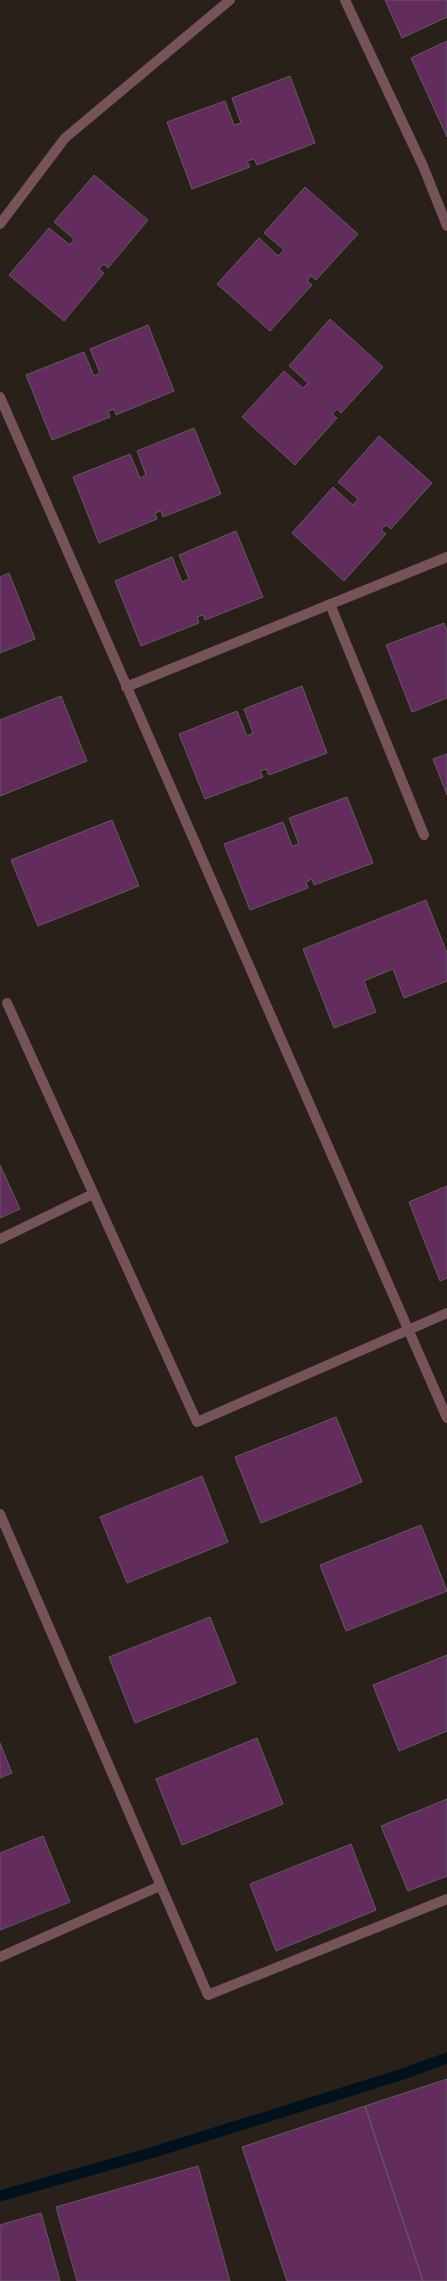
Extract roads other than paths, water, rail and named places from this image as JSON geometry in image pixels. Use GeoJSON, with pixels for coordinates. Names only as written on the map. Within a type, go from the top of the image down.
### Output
{"type":"FeatureCollection","features":[{"type":"Feature","properties":{"kind":"street"},"geometry":{"type":"LineString","coordinates":[[0,224],[65,138],[230,0]]}},
{"type":"Feature","properties":{"kind":"street"},"geometry":{"type":"LineString","coordinates":[[346,0],[423,166],[447,226]]}},
{"type":"Feature","properties":{"kind":"street"},"geometry":{"type":"LineString","coordinates":[[0,397],[447,1418]]}},
{"type":"Feature","properties":{"kind":"street"},"geometry":{"type":"LineString","coordinates":[[126,687],[447,557]]}},
{"type":"Feature","properties":{"kind":"street"},"geometry":{"type":"LineString","coordinates":[[330,604],[424,835]]}},
{"type":"Feature","properties":{"kind":"street"},"geometry":{"type":"LineString","coordinates":[[7,1003],[197,1422],[447,1312]]}},
{"type":"Feature","properties":{"kind":"street"},"geometry":{"type":"LineString","coordinates":[[0,1239],[93,1194]]}},
{"type":"Feature","properties":{"kind":"street"},"geometry":{"type":"LineString","coordinates":[[0,1514],[208,1995],[447,1900]]}},
{"type":"Feature","properties":{"kind":"street"},"geometry":{"type":"LineString","coordinates":[[0,1957],[160,1886]]}},
{"type":"Feature","properties":{"kind":"waterway"},"geometry":{"type":"LineString","coordinates":[[0,2196],[157,2151],[403,2074],[447,2058]]}}]}
